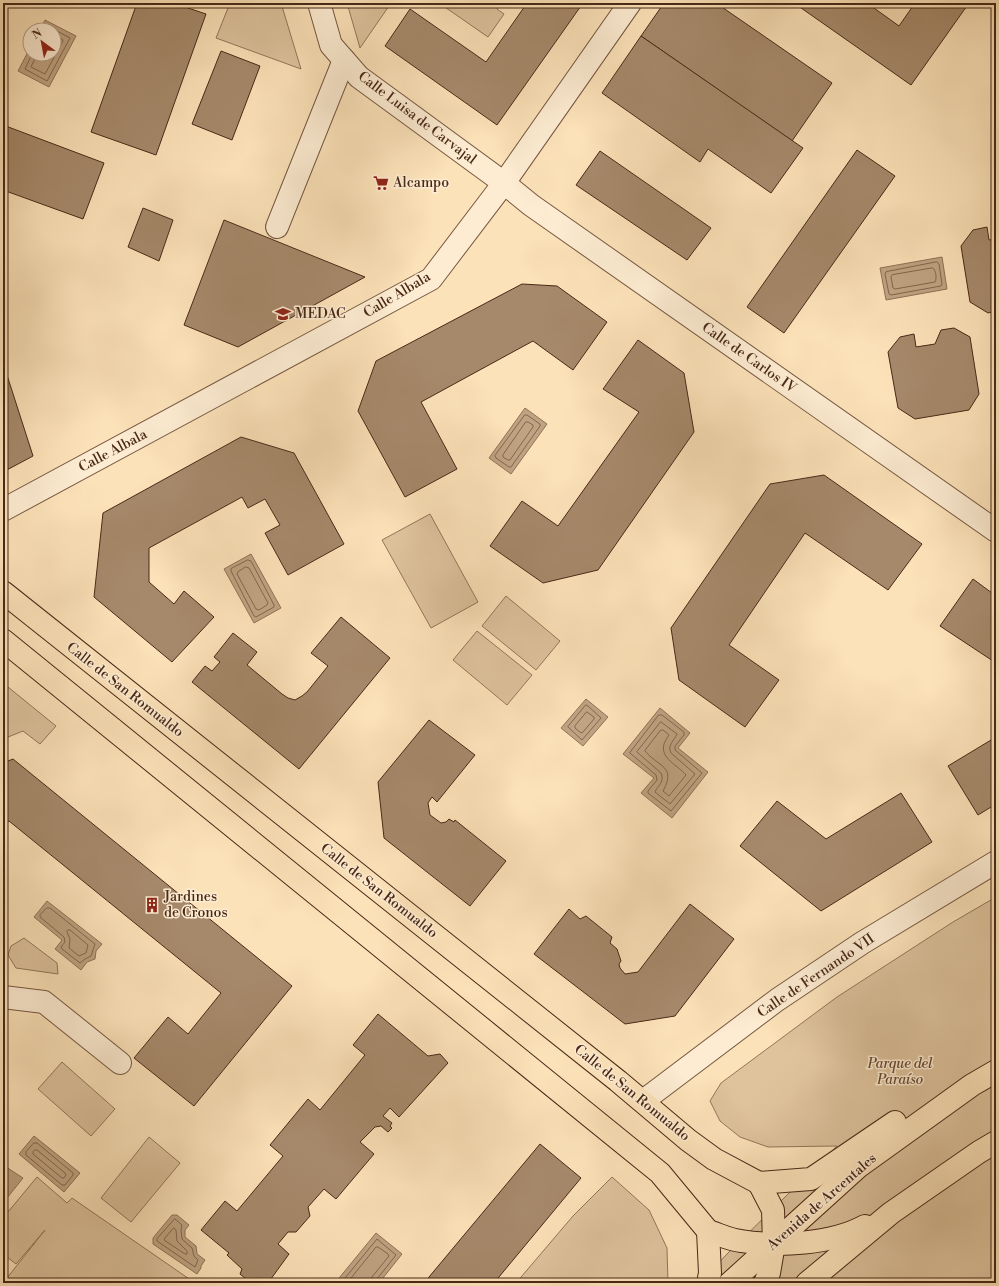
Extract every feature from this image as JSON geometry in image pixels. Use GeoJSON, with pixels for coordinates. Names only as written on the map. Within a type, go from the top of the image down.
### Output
{"type":"FeatureCollection","features":[{"type":"Feature","properties":{"kind":"main road","name":"Calle de San Romualdo"},"geometry":{"type":"LineString","coordinates":[[3,592],[643,1101],[689,1140],[714,1159],[759,1183]]}},
{"type":"Feature","properties":{"kind":"main road"},"geometry":{"type":"LineString","coordinates":[[3,640],[660,1173],[708,1231],[740,1241],[774,1244],[821,1241],[853,1233],[891,1213]]}},
{"type":"Feature","properties":{"kind":"main road"},"geometry":{"type":"LineString","coordinates":[[765,1283],[769,1273],[774,1244],[773,1210],[759,1183],[811,1179],[956,1080],[996,1070]]}},
{"type":"Feature","properties":{"kind":"main road","name":"Avenida de Arcentales"},"geometry":{"type":"LineString","coordinates":[[730,1283],[858,1167],[972,1085],[996,1070]]}},
{"type":"Feature","properties":{"kind":"main road"},"geometry":{"type":"LineString","coordinates":[[807,1283],[891,1213],[979,1152],[996,1142]]}},
{"type":"Feature","properties":{"kind":"main road"},"geometry":{"type":"LineString","coordinates":[[708,1231],[710,1273],[708,1283]]}},
{"type":"Feature","properties":{"kind":"street","name":"Calle Luisa de Carvajal"},"geometry":{"type":"LineString","coordinates":[[319,3],[331,45],[359,77],[504,182]]}},
{"type":"Feature","properties":{"kind":"street","name":"Calle Albala"},"geometry":{"type":"LineString","coordinates":[[3,510],[430,279],[504,182],[630,3]]}},
{"type":"Feature","properties":{"kind":"street"},"geometry":{"type":"LineString","coordinates":[[276,227],[344,60]]}},
{"type":"Feature","properties":{"kind":"street","name":"Calle de Carlos IV"},"geometry":{"type":"LineString","coordinates":[[504,182],[531,205],[996,531]]}},
{"type":"Feature","properties":{"kind":"street","name":"Calle de Fernando VII"},"geometry":{"type":"LineString","coordinates":[[643,1101],[790,992],[862,943],[996,862]]}},
{"type":"Feature","properties":{"kind":"street"},"geometry":{"type":"LineString","coordinates":[[3,997],[44,1002],[120,1063]]}},
{"type":"Feature","properties":{"kind":"green space"},"geometry":{"type":"Polygon","coordinates":[[[230,3],[281,3],[301,69],[216,38],[230,3]]]}},
{"type":"Feature","properties":{"kind":"green space"},"geometry":{"type":"Polygon","coordinates":[[[347,3],[391,3],[360,48],[347,3]]]}},
{"type":"Feature","properties":{"kind":"green space"},"geometry":{"type":"Polygon","coordinates":[[[439,3],[501,3],[497,9],[504,14],[488,37],[439,3]]]}},
{"type":"Feature","properties":{"kind":"green space"},"geometry":{"type":"Polygon","coordinates":[[[430,514],[478,602],[431,628],[382,540],[430,514]]]}},
{"type":"Feature","properties":{"kind":"green space"},"geometry":{"type":"Polygon","coordinates":[[[506,596],[560,641],[536,670],[482,626],[506,596]]]}},
{"type":"Feature","properties":{"kind":"green space"},"geometry":{"type":"Polygon","coordinates":[[[477,631],[532,675],[507,705],[453,660],[477,631]]]}},
{"type":"Feature","properties":{"kind":"green space"},"geometry":{"type":"Polygon","coordinates":[[[3,683],[56,726],[40,744],[23,731],[3,739],[3,683]]]}},
{"type":"Feature","properties":{"kind":"green space","name":"Parque del Paraíso"},"geometry":{"type":"Polygon","coordinates":[[[996,897],[996,1283],[700,1283],[727,1254],[837,1146],[768,1147],[740,1137],[720,1121],[710,1101],[721,1083],[837,997],[953,922],[996,897]]]}},
{"type":"Feature","properties":{"kind":"green space"},"geometry":{"type":"Polygon","coordinates":[[[24,938],[57,963],[58,974],[16,968],[8,955],[11,946],[24,938]]]}},
{"type":"Feature","properties":{"kind":"green space"},"geometry":{"type":"Polygon","coordinates":[[[62,1062],[115,1109],[91,1136],[38,1089],[62,1062]]]}},
{"type":"Feature","properties":{"kind":"green space"},"geometry":{"type":"Polygon","coordinates":[[[149,1137],[180,1163],[131,1222],[101,1198],[149,1137]]]}},
{"type":"Feature","properties":{"kind":"green space"},"geometry":{"type":"Polygon","coordinates":[[[37,1177],[67,1203],[72,1198],[195,1283],[3,1283],[45,1230],[16,1264],[3,1254],[3,1218],[37,1177]]]}},
{"type":"Feature","properties":{"kind":"green space"},"geometry":{"type":"Polygon","coordinates":[[[612,1177],[649,1210],[667,1248],[668,1283],[516,1283],[573,1216],[612,1177]]]}},
{"type":"Feature","properties":{"kind":"water"},"geometry":{"type":"Polygon","coordinates":[[[62,29],[76,36],[49,87],[18,71],[23,62],[62,62],[62,29]]]}},
{"type":"Feature","properties":{"kind":"water"},"geometry":{"type":"Polygon","coordinates":[[[942,257],[947,289],[886,300],[880,268],[942,257]]]}},
{"type":"Feature","properties":{"kind":"water"},"geometry":{"type":"Polygon","coordinates":[[[525,408],[547,424],[511,474],[489,458],[525,408]]]}},
{"type":"Feature","properties":{"kind":"water"},"geometry":{"type":"Polygon","coordinates":[[[251,554],[281,608],[254,623],[224,569],[251,554]]]}},
{"type":"Feature","properties":{"kind":"water"},"geometry":{"type":"Polygon","coordinates":[[[586,699],[608,717],[583,746],[561,728],[586,699]]]}},
{"type":"Feature","properties":{"kind":"water"},"geometry":{"type":"Polygon","coordinates":[[[660,708],[690,733],[678,748],[708,772],[672,818],[641,793],[654,778],[623,754],[660,708]]]}},
{"type":"Feature","properties":{"kind":"water"},"geometry":{"type":"Polygon","coordinates":[[[47,901],[102,944],[96,951],[95,959],[87,962],[81,970],[55,949],[62,940],[34,917],[47,901]]]}},
{"type":"Feature","properties":{"kind":"water"},"geometry":{"type":"Polygon","coordinates":[[[34,1136],[80,1173],[64,1192],[19,1154],[34,1136]]]}},
{"type":"Feature","properties":{"kind":"water"},"geometry":{"type":"Polygon","coordinates":[[[3,1165],[23,1178],[3,1203],[3,1165]]]}},
{"type":"Feature","properties":{"kind":"water"},"geometry":{"type":"Polygon","coordinates":[[[172,1215],[177,1215],[189,1225],[185,1230],[185,1237],[196,1246],[197,1254],[205,1260],[197,1274],[153,1244],[153,1238],[172,1215]]]}},
{"type":"Feature","properties":{"kind":"water"},"geometry":{"type":"Polygon","coordinates":[[[376,1233],[402,1254],[379,1283],[335,1283],[376,1233]]]}},
{"type":"Feature","properties":{"kind":"building"},"geometry":{"type":"Polygon","coordinates":[[[137,3],[173,3],[206,14],[156,155],[91,132],[137,3]]]}},
{"type":"Feature","properties":{"kind":"building"},"geometry":{"type":"Polygon","coordinates":[[[527,3],[583,3],[497,125],[385,46],[410,9],[486,62],[527,3]]]}},
{"type":"Feature","properties":{"kind":"building"},"geometry":{"type":"Polygon","coordinates":[[[664,3],[716,3],[832,83],[792,141],[641,36],[664,3]]]}},
{"type":"Feature","properties":{"kind":"building"},"geometry":{"type":"Polygon","coordinates":[[[794,3],[867,3],[899,26],[915,3],[969,3],[911,85],[794,3]]]}},
{"type":"Feature","properties":{"kind":"building"},"geometry":{"type":"Polygon","coordinates":[[[641,36],[803,148],[771,193],[708,149],[700,162],[602,93],[641,36]]]}},
{"type":"Feature","properties":{"kind":"building"},"geometry":{"type":"Polygon","coordinates":[[[221,51],[260,66],[232,140],[192,124],[221,51]]]}},
{"type":"Feature","properties":{"kind":"building"},"geometry":{"type":"Polygon","coordinates":[[[3,125],[104,163],[83,219],[3,190],[3,125]]]}},
{"type":"Feature","properties":{"kind":"building"},"geometry":{"type":"Polygon","coordinates":[[[857,150],[895,176],[784,333],[747,307],[857,150]]]}},
{"type":"Feature","properties":{"kind":"building"},"geometry":{"type":"Polygon","coordinates":[[[600,151],[711,228],[687,260],[576,185],[600,151]]]}},
{"type":"Feature","properties":{"kind":"building"},"geometry":{"type":"Polygon","coordinates":[[[143,208],[173,220],[159,261],[128,247],[143,208]]]}},
{"type":"Feature","properties":{"kind":"building"},"geometry":{"type":"Polygon","coordinates":[[[224,220],[365,277],[238,347],[184,325],[224,220]]]}},
{"type":"Feature","properties":{"kind":"building"},"geometry":{"type":"Polygon","coordinates":[[[987,227],[989,240],[996,239],[996,311],[988,313],[970,302],[961,246],[973,230],[987,227]]]}},
{"type":"Feature","properties":{"kind":"building"},"geometry":{"type":"Polygon","coordinates":[[[522,284],[557,286],[607,322],[573,370],[533,341],[421,402],[457,469],[405,497],[358,411],[376,361],[522,284]]]}},
{"type":"Feature","properties":{"kind":"building"},"geometry":{"type":"Polygon","coordinates":[[[954,328],[970,337],[979,394],[969,410],[915,419],[898,408],[888,352],[900,337],[914,334],[916,347],[935,344],[941,330],[954,328]]]}},
{"type":"Feature","properties":{"kind":"building"},"geometry":{"type":"Polygon","coordinates":[[[638,340],[684,373],[694,432],[598,570],[543,583],[490,546],[522,501],[558,526],[639,412],[603,389],[638,340]]]}},
{"type":"Feature","properties":{"kind":"building"},"geometry":{"type":"Polygon","coordinates":[[[3,372],[6,372],[33,456],[3,472],[3,372]]]}},
{"type":"Feature","properties":{"kind":"building"},"geometry":{"type":"Polygon","coordinates":[[[241,437],[294,453],[344,544],[288,575],[265,533],[280,525],[265,499],[248,508],[242,497],[149,548],[149,582],[174,604],[184,591],[214,617],[172,662],[94,597],[103,513],[241,437]]]}},
{"type":"Feature","properties":{"kind":"building"},"geometry":{"type":"Polygon","coordinates":[[[824,475],[922,544],[888,590],[805,533],[729,645],[779,680],[745,727],[679,680],[671,628],[770,484],[824,475]]]}},
{"type":"Feature","properties":{"kind":"building"},"geometry":{"type":"Polygon","coordinates":[[[973,579],[996,596],[996,663],[940,626],[973,579]]]}},
{"type":"Feature","properties":{"kind":"building"},"geometry":{"type":"Polygon","coordinates":[[[341,617],[390,658],[299,769],[192,682],[205,666],[212,671],[220,662],[214,657],[233,633],[257,652],[247,665],[282,694],[295,700],[307,692],[328,666],[311,653],[341,617]]]}},
{"type":"Feature","properties":{"kind":"building"},"geometry":{"type":"Polygon","coordinates":[[[429,720],[475,755],[437,802],[432,797],[428,803],[430,815],[441,823],[446,822],[449,819],[454,822],[455,820],[506,861],[470,906],[384,838],[378,782],[429,720]]]}},
{"type":"Feature","properties":{"kind":"building"},"geometry":{"type":"Polygon","coordinates":[[[996,737],[996,804],[978,815],[948,766],[996,737]]]}},
{"type":"Feature","properties":{"kind":"building","name":"Jardines de Cronos"},"geometry":{"type":"Polygon","coordinates":[[[13,759],[292,986],[194,1106],[134,1058],[168,1017],[188,1034],[221,993],[9,821],[3,824],[3,763],[13,759]]]}},
{"type":"Feature","properties":{"kind":"building"},"geometry":{"type":"Polygon","coordinates":[[[901,793],[932,842],[821,911],[740,846],[777,801],[826,839],[901,793]]]}},
{"type":"Feature","properties":{"kind":"building"},"geometry":{"type":"Polygon","coordinates":[[[690,904],[734,939],[675,1016],[625,1024],[534,954],[569,909],[580,919],[586,916],[612,937],[610,943],[617,949],[621,961],[619,964],[620,968],[625,974],[638,972],[690,904]]]}},
{"type":"Feature","properties":{"kind":"building"},"geometry":{"type":"Polygon","coordinates":[[[378,1014],[428,1056],[440,1054],[448,1063],[399,1117],[390,1108],[383,1116],[392,1123],[390,1126],[392,1128],[388,1132],[381,1126],[375,1127],[360,1142],[374,1154],[336,1199],[324,1189],[308,1207],[310,1216],[296,1232],[288,1232],[278,1244],[289,1254],[268,1283],[258,1278],[254,1283],[251,1283],[240,1274],[242,1269],[227,1255],[229,1253],[201,1230],[225,1201],[237,1211],[283,1156],[270,1145],[308,1099],[320,1110],[365,1055],[353,1045],[378,1014]]]}},
{"type":"Feature","properties":{"kind":"building"},"geometry":{"type":"Polygon","coordinates":[[[540,1144],[581,1178],[494,1283],[424,1283],[540,1144]]]}},
{"type":"Feature","properties":{"kind":"place","name":"Alcampo"},"geometry":{"type":"Point","coordinates":[381,183]}},
{"type":"Feature","properties":{"kind":"place","name":"MEDAC"},"geometry":{"type":"Point","coordinates":[283,314]}},
{"type":"Feature","properties":{"kind":"place","name":"Jardines de Cronos"},"geometry":{"type":"Point","coordinates":[152,905]}}]}
